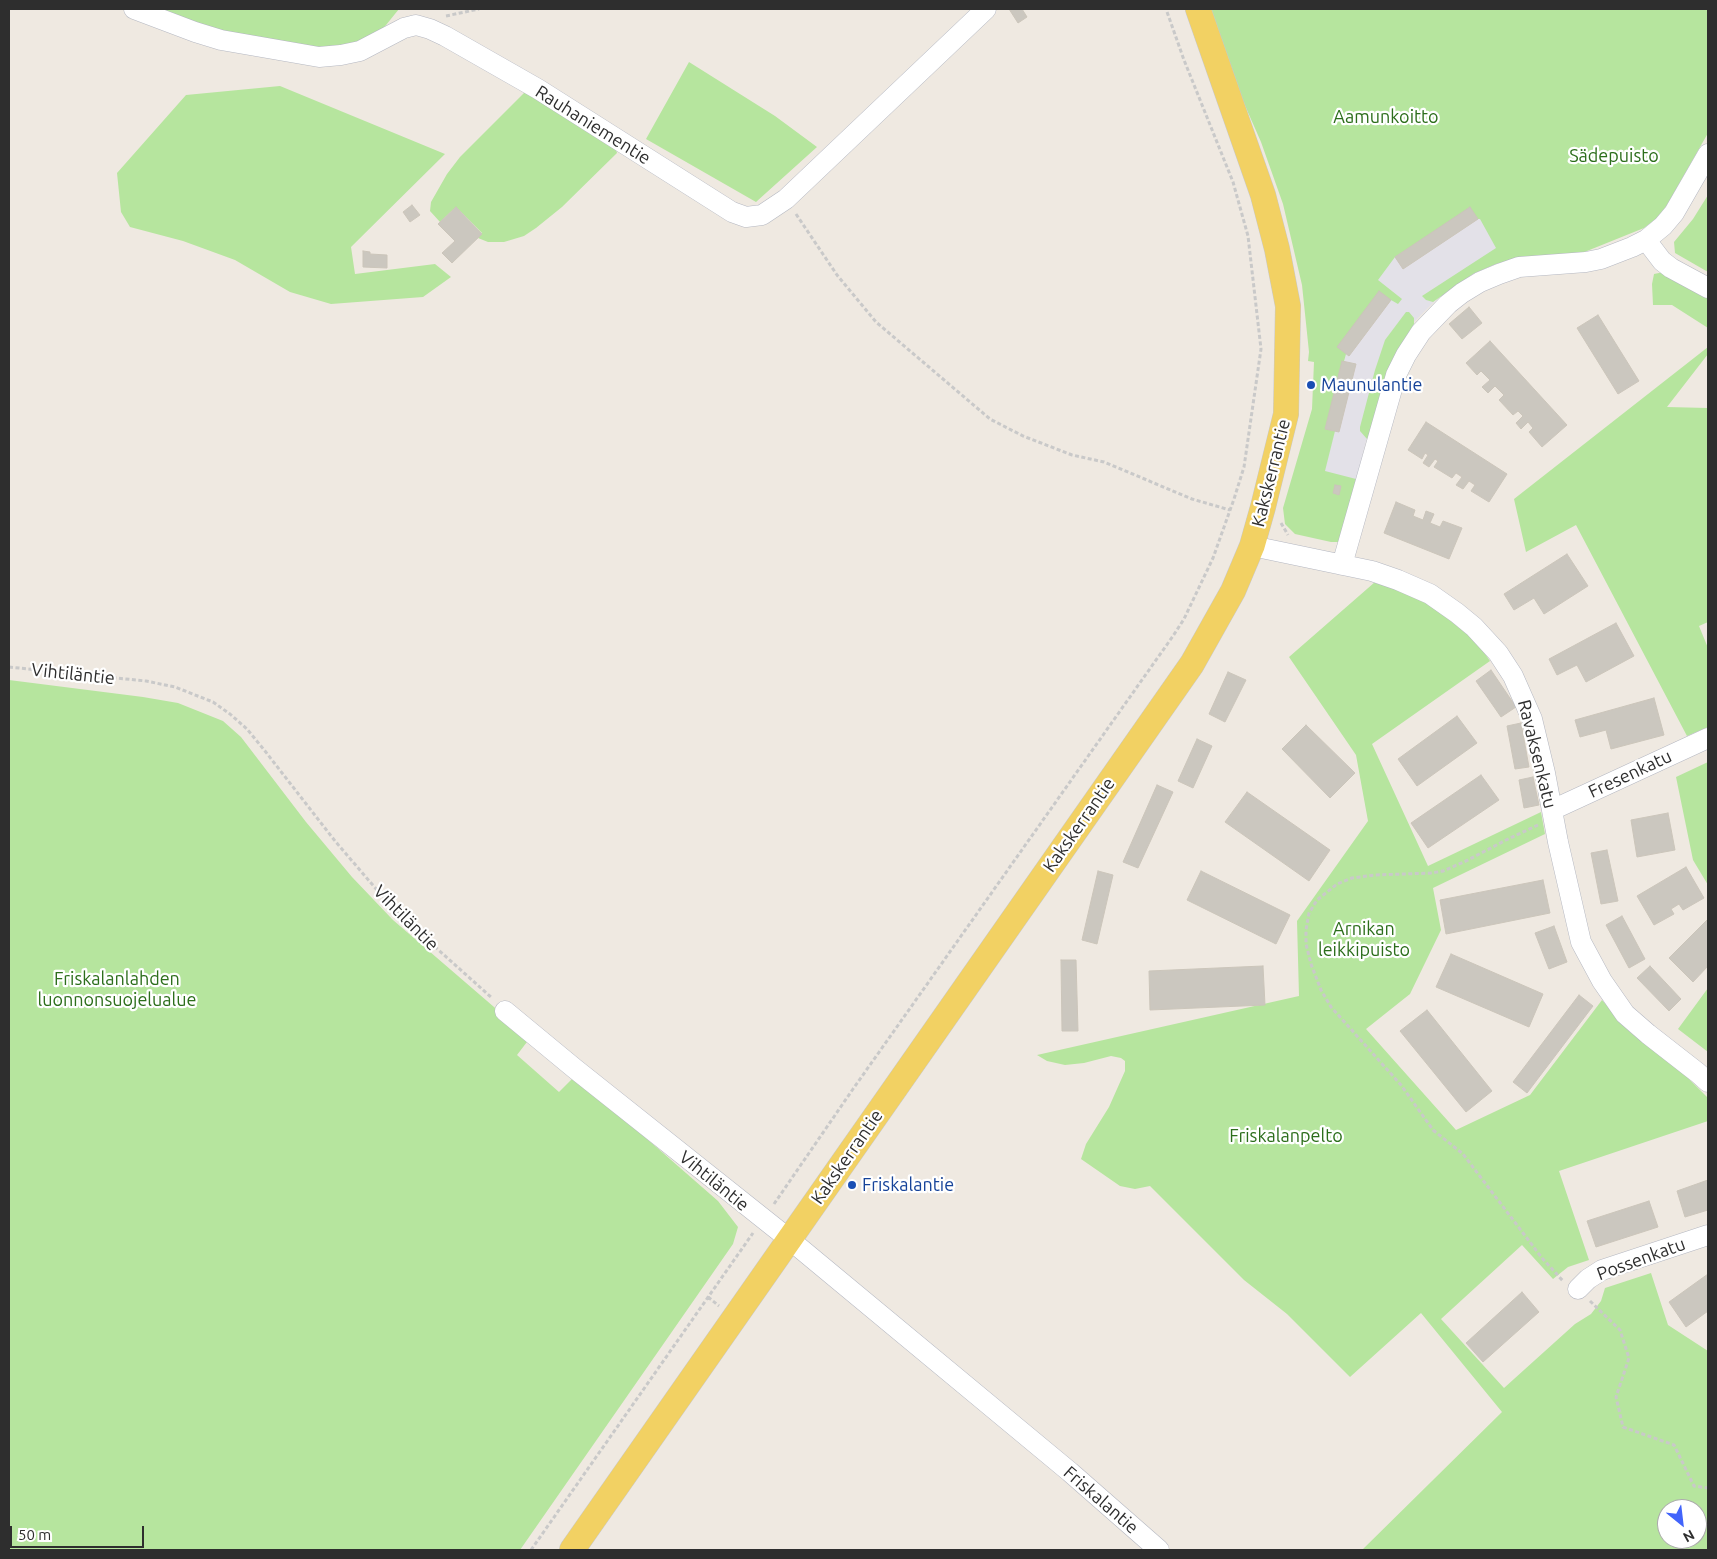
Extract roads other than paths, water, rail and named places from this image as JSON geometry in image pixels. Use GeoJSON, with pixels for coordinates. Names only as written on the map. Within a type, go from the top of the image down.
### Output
{"type":"FeatureCollection","features":[{"type":"Feature","properties":{"kind":"main road","name":"Kakskerrantie"},"geometry":{"type":"LineString","coordinates":[[572,1550],[1192,664],[1233,591],[1252,546],[1286,414],[1288,306],[1277,249],[1263,195],[1198,9]]}},
{"type":"Feature","properties":{"kind":"street","name":"Rauhaniementie"},"geometry":{"type":"LineString","coordinates":[[134,9],[221,40],[319,57],[360,51],[404,28],[416,25],[430,28],[538,89],[732,212],[746,217],[762,215],[786,200],[986,9]]}},
{"type":"Feature","properties":{"kind":"street"},"geometry":{"type":"LineString","coordinates":[[1342,565],[1396,375],[1418,335],[1462,293],[1480,282],[1499,274],[1519,267],[1586,262],[1601,259],[1646,240],[1663,226],[1674,213],[1708,154]]}},
{"type":"Feature","properties":{"kind":"street"},"geometry":{"type":"LineString","coordinates":[[1646,240],[1662,261],[1671,268],[1708,288]]}},
{"type":"Feature","properties":{"kind":"street","name":"Ravaksenkatu"},"geometry":{"type":"LineString","coordinates":[[1252,546],[1372,571],[1430,594],[1474,627],[1498,653],[1523,695],[1532,718],[1549,816],[1558,842],[1581,942],[1614,1001],[1636,1024],[1698,1072],[1708,1082]]}},
{"type":"Feature","properties":{"kind":"street","name":"Fresenkatu"},"geometry":{"type":"LineString","coordinates":[[1549,816],[1708,738]]}},
{"type":"Feature","properties":{"kind":"street","name":"Vihtiläntie"},"geometry":{"type":"LineString","coordinates":[[505,1011],[789,1240]]}},
{"type":"Feature","properties":{"kind":"street","name":"Possenkatu"},"geometry":{"type":"LineString","coordinates":[[1578,1289],[1588,1279],[1602,1270],[1708,1235]]}},
{"type":"Feature","properties":{"kind":"street","name":"Friskalantie"},"geometry":{"type":"LineString","coordinates":[[789,1240],[1070,1472],[1140,1543],[1159,1550]]}},
{"type":"Feature","properties":{"kind":"place","name":"Maunulantie"},"geometry":{"type":"Point","coordinates":[1311,385]}},
{"type":"Feature","properties":{"kind":"place","name":"Friskalantie"},"geometry":{"type":"Point","coordinates":[852,1185]}},
{"type":"Feature","properties":{"kind":"park label","name":"Aamunkoitto"},"geometry":{"type":"Point","coordinates":[1386,117]}},
{"type":"Feature","properties":{"kind":"park label","name":"Sädepuisto"},"geometry":{"type":"Point","coordinates":[1614,156]}},
{"type":"Feature","properties":{"kind":"park label","name":"Arnikan leikkipuisto"},"geometry":{"type":"Point","coordinates":[1364,940]}},
{"type":"Feature","properties":{"kind":"park label","name":"Friskalanlahden luonnonsuojelualue"},"geometry":{"type":"Point","coordinates":[117,990]}},
{"type":"Feature","properties":{"kind":"park label","name":"Friskalanpelto"},"geometry":{"type":"Point","coordinates":[1286,1136]}}]}
